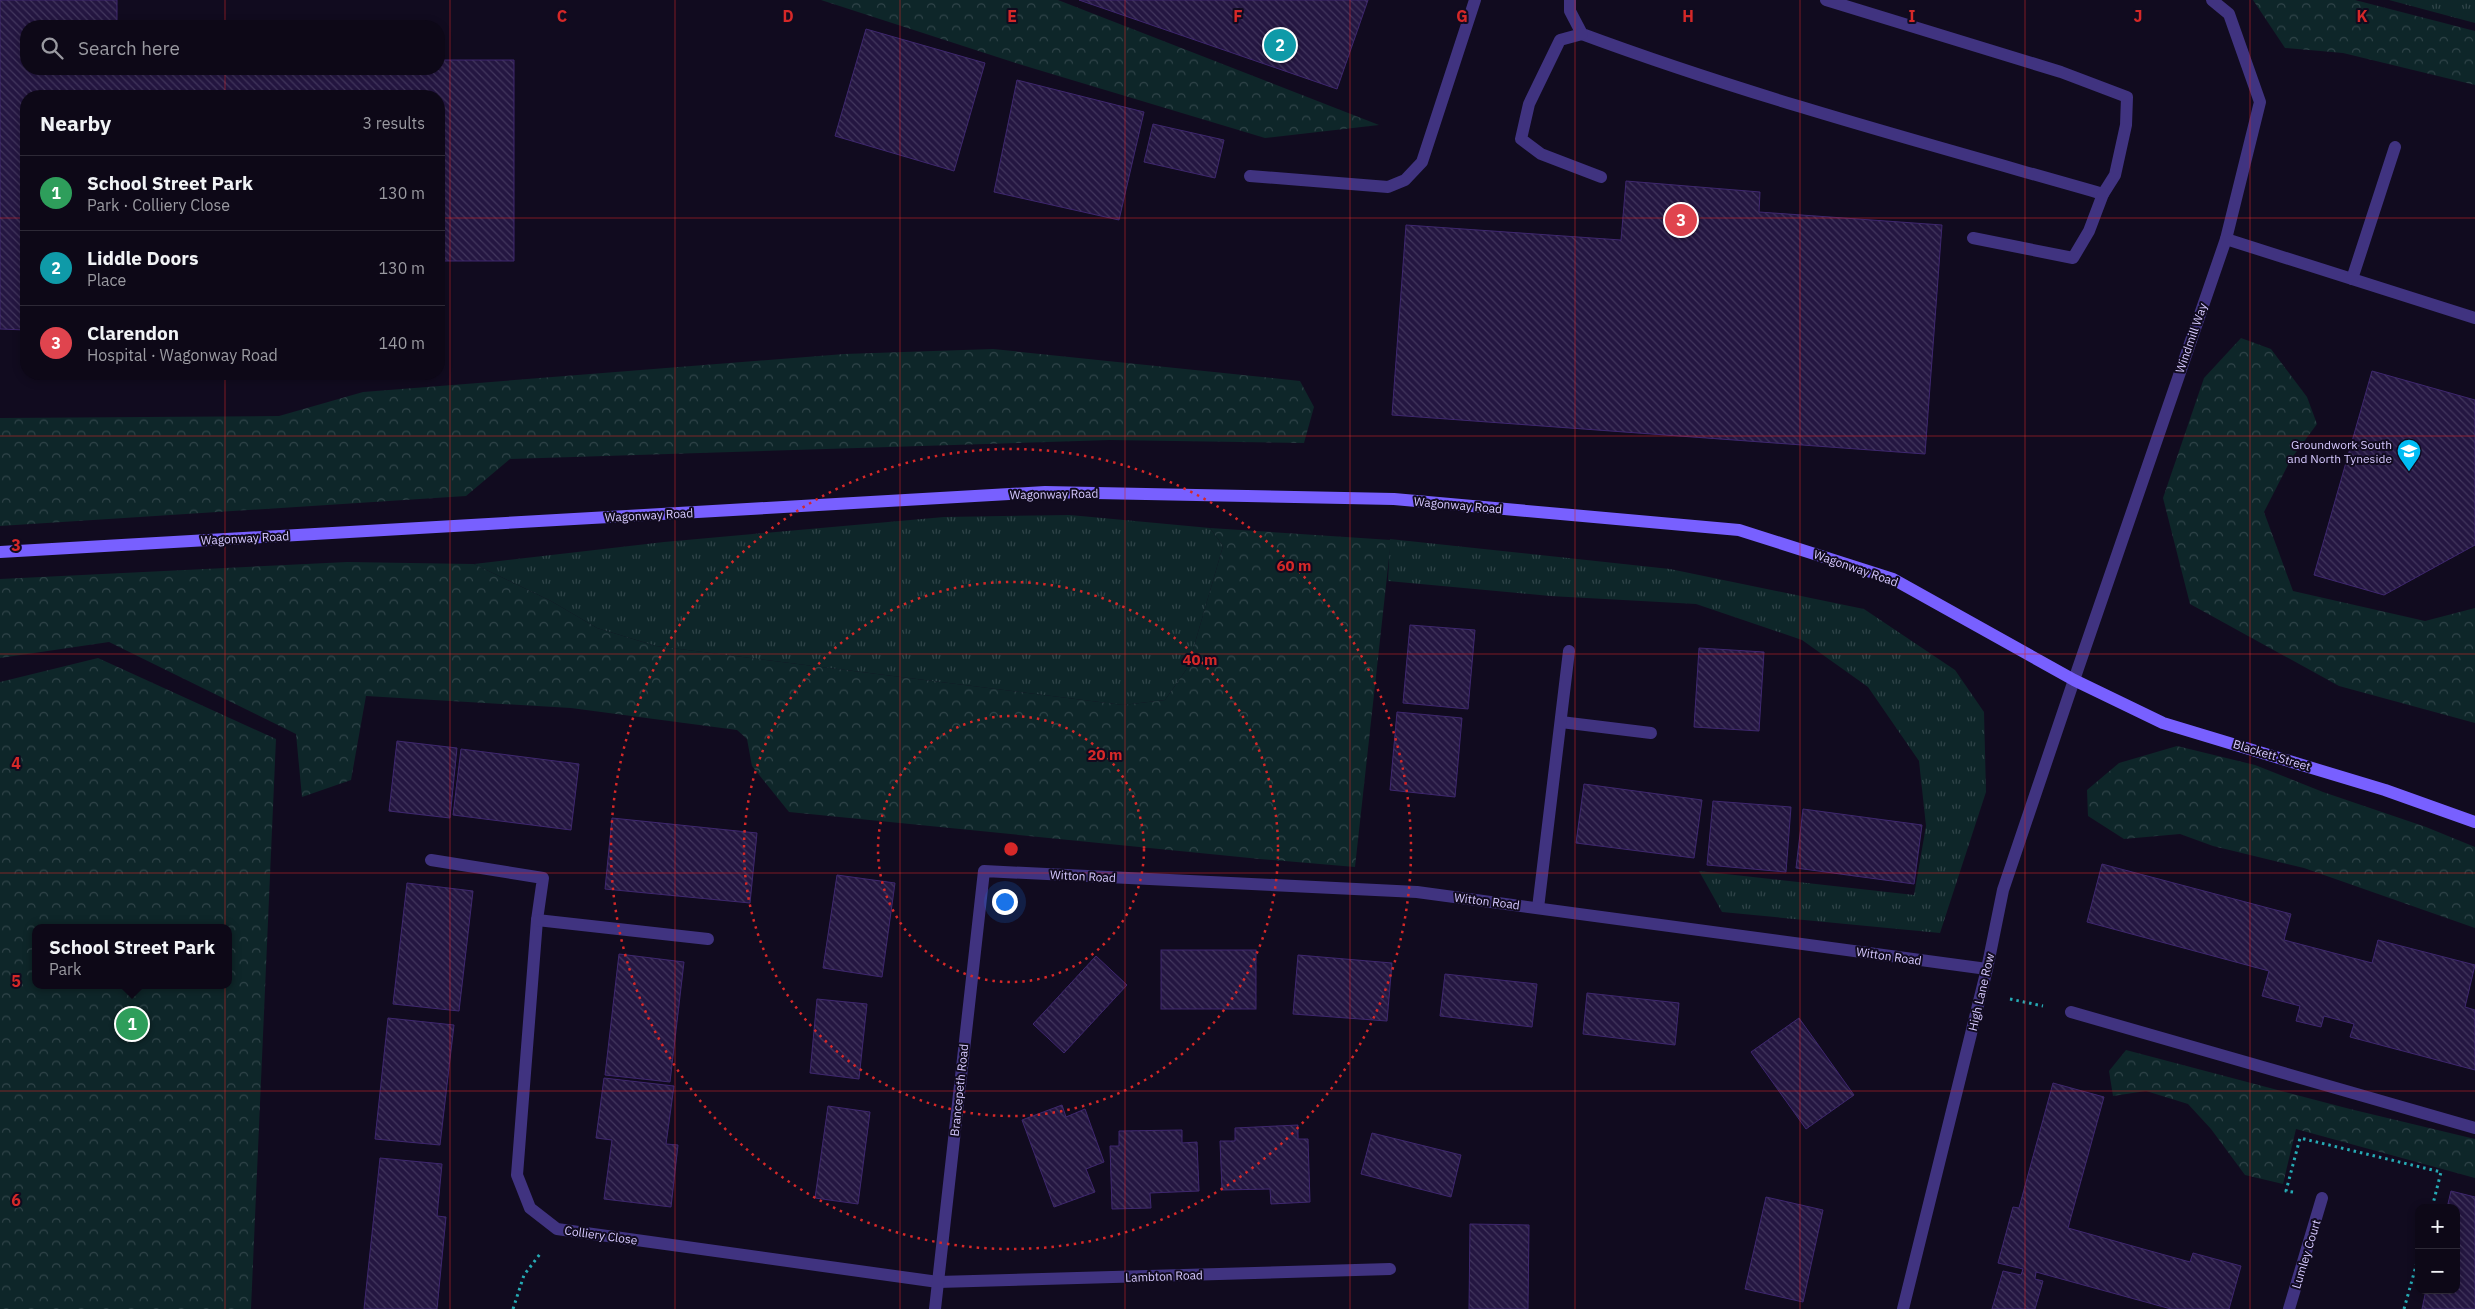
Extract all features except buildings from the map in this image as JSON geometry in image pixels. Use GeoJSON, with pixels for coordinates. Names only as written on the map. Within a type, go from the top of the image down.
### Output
{"type":"FeatureCollection","features":[{"type":"Feature","properties":{"kind":"main road","name":"Wagonway Road"},"geometry":{"type":"LineString","coordinates":[[0,552],[1045,492],[1394,499],[1739,530],[1893,579],[2074,680]]}},
{"type":"Feature","properties":{"kind":"main road","name":"Blackett Street"},"geometry":{"type":"LineString","coordinates":[[2074,680],[2163,722],[2386,790],[2475,822]]}},
{"type":"Feature","properties":{"kind":"street"},"geometry":{"type":"LineString","coordinates":[[1250,176],[1388,187],[1405,180],[1422,162],[1475,0]]}},
{"type":"Feature","properties":{"kind":"street"},"geometry":{"type":"LineString","coordinates":[[1570,0],[1570,11],[1582,34]]}},
{"type":"Feature","properties":{"kind":"street"},"geometry":{"type":"LineString","coordinates":[[1826,0],[2061,72],[2127,97],[2126,124],[2115,175],[2103,194],[2089,231],[2073,258],[1974,238]]}},
{"type":"Feature","properties":{"kind":"street","name":"Windmill Way"},"geometry":{"type":"LineString","coordinates":[[2074,680],[2226,238],[2260,102],[2229,14],[2212,0]]}},
{"type":"Feature","properties":{"kind":"street"},"geometry":{"type":"LineString","coordinates":[[1601,177],[1541,154],[1521,139],[1529,104],[1560,40],[1582,34],[1785,104],[2103,194]]}},
{"type":"Feature","properties":{"kind":"street"},"geometry":{"type":"LineString","coordinates":[[2352,279],[2395,147]]}},
{"type":"Feature","properties":{"kind":"street"},"geometry":{"type":"LineString","coordinates":[[2226,238],[2475,318]]}},
{"type":"Feature","properties":{"kind":"street"},"geometry":{"type":"LineString","coordinates":[[1538,908],[1569,651]]}},
{"type":"Feature","properties":{"kind":"street","name":"High Lane Row"},"geometry":{"type":"LineString","coordinates":[[1903,1309],[1982,992],[2004,890],[2074,680]]}},
{"type":"Feature","properties":{"kind":"street"},"geometry":{"type":"LineString","coordinates":[[1560,722],[1651,733]]}},
{"type":"Feature","properties":{"kind":"street","name":"Colliery Close"},"geometry":{"type":"LineString","coordinates":[[431,860],[543,878],[537,920],[517,1175],[530,1208],[558,1229],[938,1282]]}},
{"type":"Feature","properties":{"kind":"street","name":"Witton Road"},"geometry":{"type":"LineString","coordinates":[[984,871],[1417,892],[1987,969]]}},
{"type":"Feature","properties":{"kind":"street","name":"Brancepeth Road"},"geometry":{"type":"LineString","coordinates":[[935,1309],[984,871]]}},
{"type":"Feature","properties":{"kind":"street"},"geometry":{"type":"LineString","coordinates":[[537,920],[708,939]]}},
{"type":"Feature","properties":{"kind":"street"},"geometry":{"type":"LineString","coordinates":[[2070,1012],[2475,1128]]}},
{"type":"Feature","properties":{"kind":"street","name":"Lumley Court"},"geometry":{"type":"LineString","coordinates":[[2289,1309],[2322,1198]]}},
{"type":"Feature","properties":{"kind":"street","name":"Lambton Road"},"geometry":{"type":"LineString","coordinates":[[938,1282],[1390,1270]]}},
{"type":"Feature","properties":{"kind":"path"},"geometry":{"type":"LineString","coordinates":[[1982,992],[2070,1012]]}},
{"type":"Feature","properties":{"kind":"path"},"geometry":{"type":"LineString","coordinates":[[2322,1198],[2286,1191],[2300,1138],[2442,1172],[2433,1204]]}},
{"type":"Feature","properties":{"kind":"path"},"geometry":{"type":"LineString","coordinates":[[513,1309],[524,1275],[558,1229]]}},
{"type":"Feature","properties":{"kind":"path"},"geometry":{"type":"LineString","coordinates":[[2404,1309],[2415,1269]]}},
{"type":"Feature","properties":{"kind":"green space"},"geometry":{"type":"Polygon","coordinates":[[[821,0],[1058,0],[1379,125],[1265,138],[1022,65],[821,0]]]}},
{"type":"Feature","properties":{"kind":"green space"},"geometry":{"type":"Polygon","coordinates":[[[2253,0],[2355,0],[2475,31],[2475,85],[2343,53],[2285,48],[2253,0]]]}},
{"type":"Feature","properties":{"kind":"green space"},"geometry":{"type":"Polygon","coordinates":[[[2389,0],[2475,0],[2475,23],[2389,0]]]}},
{"type":"Feature","properties":{"kind":"green space"},"geometry":{"type":"Polygon","coordinates":[[[2241,338],[2271,349],[2307,397],[2317,424],[2291,459],[2264,512],[2293,591],[2425,621],[2475,608],[2475,723],[2339,686],[2190,604],[2163,498],[2204,378],[2241,338]]]}},
{"type":"Feature","properties":{"kind":"green space"},"geometry":{"type":"Polygon","coordinates":[[[993,349],[1300,381],[1314,407],[1304,443],[1110,440],[510,459],[466,496],[0,526],[0,418],[279,416],[363,392],[844,354],[993,349]]]}},
{"type":"Feature","properties":{"kind":"green space"},"geometry":{"type":"Polygon","coordinates":[[[1070,515],[1210,528],[1223,546],[1188,667],[1165,700],[1123,705],[656,646],[597,628],[551,601],[474,564],[664,542],[944,517],[1070,515]]]}},
{"type":"Feature","properties":{"kind":"green space"},"geometry":{"type":"Polygon","coordinates":[[[1210,528],[1391,540],[1355,867],[789,812],[752,766],[747,739],[737,730],[571,708],[366,696],[351,780],[302,797],[296,734],[109,642],[0,658],[0,579],[347,562],[474,564],[551,601],[597,628],[656,646],[1123,705],[1165,700],[1188,667],[1223,546],[1210,528]]]}},
{"type":"Feature","properties":{"kind":"green space"},"geometry":{"type":"Polygon","coordinates":[[[1390,539],[1670,569],[1864,609],[1955,670],[1984,712],[1986,792],[1940,933],[1722,912],[1699,871],[1914,895],[1926,826],[1919,761],[1868,687],[1802,640],[1696,604],[1550,596],[1388,581],[1390,539]]]}},
{"type":"Feature","properties":{"kind":"green space"},"geometry":{"type":"Polygon","coordinates":[[[98,658],[276,739],[251,1309],[0,1309],[0,682],[98,658]]]}},
{"type":"Feature","properties":{"kind":"green space"},"geometry":{"type":"Polygon","coordinates":[[[2177,746],[2255,765],[2323,792],[2426,827],[2475,847],[2475,928],[2304,868],[2213,846],[2180,834],[2124,839],[2088,816],[2087,790],[2119,763],[2177,746]]]}},
{"type":"Feature","properties":{"kind":"green space"},"geometry":{"type":"Polygon","coordinates":[[[2126,1050],[2350,1109],[2475,1139],[2475,1178],[2296,1129],[2283,1184],[2245,1175],[2211,1129],[2188,1104],[2146,1091],[2113,1096],[2109,1071],[2126,1050]]]}},
{"type":"Feature","properties":{"kind":"place","name":"Liddle Doors"},"geometry":{"type":"Point","coordinates":[1280,45]}},
{"type":"Feature","properties":{"kind":"place","name":"Clarendon"},"geometry":{"type":"Point","coordinates":[1681,220]}},
{"type":"Feature","properties":{"kind":"place","name":"Groundwork South and North Tyneside"},"geometry":{"type":"Point","coordinates":[2409,472]}},
{"type":"Feature","properties":{"kind":"place","name":"School Street Park"},"geometry":{"type":"Point","coordinates":[132,1024]}}]}
